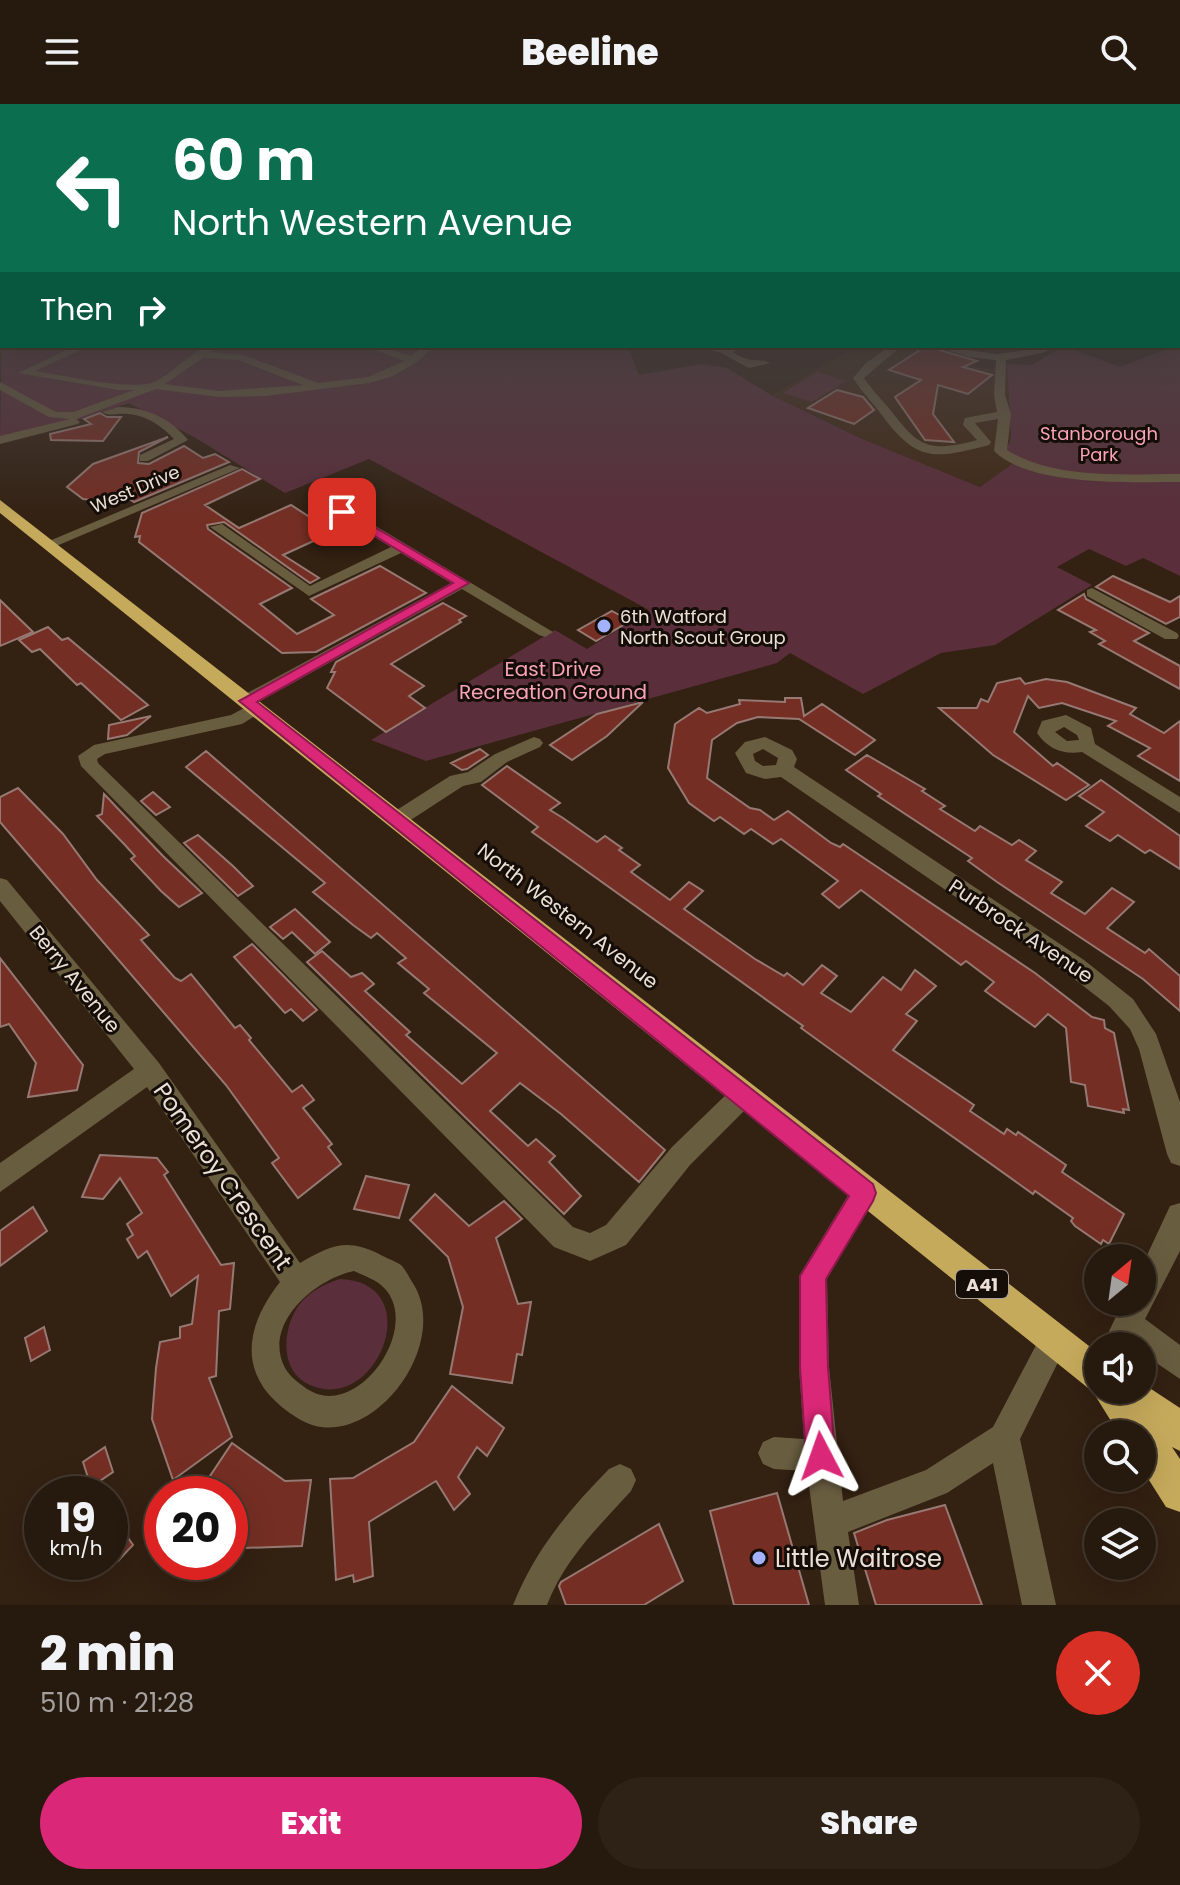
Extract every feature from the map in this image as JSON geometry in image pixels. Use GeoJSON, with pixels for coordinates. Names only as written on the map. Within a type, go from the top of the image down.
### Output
{"type":"FeatureCollection","features":[{"type":"Feature","properties":{"kind":"highway","name":"North Western Avenue"},"geometry":{"type":"LineString","coordinates":[[0,505],[1084,1365]]}},
{"type":"Feature","properties":{"kind":"highway"},"geometry":{"type":"LineString","coordinates":[[1145,1404],[1180,1432]]}},
{"type":"Feature","properties":{"kind":"highway"},"geometry":{"type":"LineString","coordinates":[[1156,1456],[1180,1493]]}},
{"type":"Feature","properties":{"kind":"street"},"geometry":{"type":"LineString","coordinates":[[0,383],[38,408],[63,416],[88,413],[159,383]]}},
{"type":"Feature","properties":{"kind":"street"},"geometry":{"type":"LineString","coordinates":[[92,383],[242,395],[317,391],[352,383]]}},
{"type":"Feature","properties":{"kind":"street"},"geometry":{"type":"LineString","coordinates":[[313,383],[317,391]]}},
{"type":"Feature","properties":{"kind":"street"},"geometry":{"type":"LineString","coordinates":[[862,383],[897,433],[909,444],[926,450],[956,450],[985,442],[1002,445],[1018,461],[1081,474],[1180,478]]}},
{"type":"Feature","properties":{"kind":"street"},"geometry":{"type":"LineString","coordinates":[[1000,383],[1000,397],[1005,414],[1002,445]]}},
{"type":"Feature","properties":{"kind":"street"},"geometry":{"type":"LineString","coordinates":[[119,387],[123,395],[121,401]]}},
{"type":"Feature","properties":{"kind":"street"},"geometry":{"type":"LineString","coordinates":[[0,440],[128,408],[163,425],[182,440],[144,458]]}},
{"type":"Feature","properties":{"kind":"street"},"geometry":{"type":"LineString","coordinates":[[985,442],[969,425],[969,420],[1005,414]]}},
{"type":"Feature","properties":{"kind":"street","name":"West Drive"},"geometry":{"type":"LineString","coordinates":[[49,544],[234,468]]}},
{"type":"Feature","properties":{"kind":"street"},"geometry":{"type":"LineString","coordinates":[[342,512],[545,632]]}},
{"type":"Feature","properties":{"kind":"street"},"geometry":{"type":"LineString","coordinates":[[217,527],[309,592],[403,547]]}},
{"type":"Feature","properties":{"kind":"street"},"geometry":{"type":"LineString","coordinates":[[462,583],[252,705],[236,720],[100,749],[87,756],[90,766],[564,1237],[590,1247],[616,1235],[681,1156],[743,1095]]}},
{"type":"Feature","properties":{"kind":"street"},"geometry":{"type":"LineString","coordinates":[[1092,593],[1177,641]]}},
{"type":"Feature","properties":{"kind":"street"},"geometry":{"type":"LineString","coordinates":[[396,820],[457,781],[474,777],[501,758],[534,743]]}},
{"type":"Feature","properties":{"kind":"street"},"geometry":{"type":"LineString","coordinates":[[1084,745],[1180,806]]}},
{"type":"Feature","properties":{"kind":"street","name":"Purbrock Avenue"},"geometry":{"type":"LineString","coordinates":[[783,769],[1076,967],[1121,1003],[1138,1022],[1148,1042],[1180,1154]]}},
{"type":"Feature","properties":{"kind":"street","name":"Berry Avenue"},"geometry":{"type":"LineString","coordinates":[[0,886],[150,1071]]}},
{"type":"Feature","properties":{"kind":"street"},"geometry":{"type":"LineString","coordinates":[[0,1179],[150,1071]]}},
{"type":"Feature","properties":{"kind":"street","name":"Pomeroy Crescent"},"geometry":{"type":"LineString","coordinates":[[150,1071],[296,1281]]}},
{"type":"Feature","properties":{"kind":"street"},"geometry":{"type":"LineString","coordinates":[[842,1605],[821,1456],[814,1367],[813,1276],[864,1193]]}},
{"type":"Feature","properties":{"kind":"street"},"geometry":{"type":"LineString","coordinates":[[1156,1268],[1180,1216]]}},
{"type":"Feature","properties":{"kind":"street","name":"Pomeroy Crescent"},"geometry":{"type":"LineString","coordinates":[[355,1257],[377,1263],[395,1276],[404,1288],[410,1312],[409,1340],[398,1367],[380,1390],[364,1402],[338,1412],[316,1412],[293,1403],[277,1384],[271,1372],[267,1346],[272,1320],[296,1281],[318,1266],[355,1257]]}},
{"type":"Feature","properties":{"kind":"street"},"geometry":{"type":"LineString","coordinates":[[1127,1324],[1180,1364]]}},
{"type":"Feature","properties":{"kind":"street"},"geometry":{"type":"LineString","coordinates":[[831,1522],[936,1482],[1004,1438],[1054,1340]]}},
{"type":"Feature","properties":{"kind":"street"},"geometry":{"type":"LineString","coordinates":[[1004,1438],[1039,1605]]}},
{"type":"Feature","properties":{"kind":"street"},"geometry":{"type":"LineString","coordinates":[[774,1453],[821,1456]]}},
{"type":"Feature","properties":{"kind":"street"},"geometry":{"type":"LineString","coordinates":[[530,1605],[541,1573],[562,1541],[620,1480]]}},
{"type":"Feature","properties":{"kind":"shaded area"},"geometry":{"type":"Polygon","coordinates":[[[792,383],[1008,383],[1011,439],[1006,445],[1020,459],[980,487],[860,438],[771,395],[792,383]]]}},
{"type":"Feature","properties":{"kind":"green space"},"geometry":{"type":"Polygon","coordinates":[[[1,383],[752,383],[860,438],[980,487],[1019,459],[1005,451],[1011,439],[1008,383],[1180,383],[1180,576],[1143,558],[1126,566],[1089,549],[1057,567],[1092,585],[995,645],[941,653],[863,694],[790,653],[777,663],[426,761],[371,740],[555,630],[587,649],[649,610],[369,459],[285,493],[194,437],[129,403],[81,419],[0,437],[1,383]]]}},
{"type":"Feature","properties":{"kind":"green space"},"geometry":{"type":"Polygon","coordinates":[[[799,383],[843,383],[812,402],[783,393],[799,383]]]}},
{"type":"Feature","properties":{"kind":"green space"},"geometry":{"type":"Polygon","coordinates":[[[340,1279],[367,1286],[382,1301],[388,1322],[384,1344],[373,1365],[356,1382],[334,1389],[310,1385],[300,1379],[288,1360],[289,1325],[303,1300],[328,1283],[340,1279]]]}},
{"type":"Feature","properties":{"kind":"building"},"geometry":{"type":"Polygon","coordinates":[[[916,383],[982,383],[968,394],[938,385],[933,414],[954,442],[925,440],[895,397],[916,383]]]}},
{"type":"Feature","properties":{"kind":"building"},"geometry":{"type":"Polygon","coordinates":[[[837,390],[863,397],[874,410],[854,424],[808,408],[837,390]]]}},
{"type":"Feature","properties":{"kind":"building"},"geometry":{"type":"Polygon","coordinates":[[[100,413],[107,417],[121,417],[103,441],[51,440],[50,434],[91,424],[84,419],[100,413]]]}},
{"type":"Feature","properties":{"kind":"building"},"geometry":{"type":"Polygon","coordinates":[[[168,437],[139,452],[138,463],[149,464],[184,446],[203,458],[215,454],[229,462],[134,502],[119,492],[110,502],[83,499],[67,487],[93,464],[168,437]]]}},
{"type":"Feature","properties":{"kind":"building"},"geometry":{"type":"Polygon","coordinates":[[[242,469],[260,479],[205,505],[239,528],[291,505],[333,532],[283,555],[319,578],[310,583],[224,522],[207,525],[208,529],[292,588],[260,604],[297,634],[334,615],[311,599],[380,566],[426,593],[316,652],[282,653],[139,542],[140,536],[135,537],[142,513],[242,469]]]}},
{"type":"Feature","properties":{"kind":"building"},"geometry":{"type":"Polygon","coordinates":[[[1113,576],[1170,602],[1180,596],[1180,617],[1166,624],[1096,587],[1113,576]]]}},
{"type":"Feature","properties":{"kind":"building"},"geometry":{"type":"Polygon","coordinates":[[[1084,594],[1086,599],[1149,633],[1134,641],[1180,666],[1180,689],[1099,644],[1105,641],[1090,632],[1096,630],[1058,610],[1084,594]]]}},
{"type":"Feature","properties":{"kind":"building"},"geometry":{"type":"Polygon","coordinates":[[[0,600],[33,632],[0,646],[0,600]]]}},
{"type":"Feature","properties":{"kind":"building"},"geometry":{"type":"Polygon","coordinates":[[[443,603],[466,616],[391,664],[424,686],[409,696],[425,708],[386,732],[327,688],[336,662],[443,603]]]}},
{"type":"Feature","properties":{"kind":"building","name":"6th Watford North Scout Group"},"geometry":{"type":"Polygon","coordinates":[[[612,611],[630,621],[596,641],[578,630],[612,611]]]}},
{"type":"Feature","properties":{"kind":"building"},"geometry":{"type":"Polygon","coordinates":[[[48,627],[62,640],[68,638],[148,705],[121,720],[81,683],[77,685],[40,649],[32,652],[19,640],[48,627]]]}},
{"type":"Feature","properties":{"kind":"building"},"geometry":{"type":"Polygon","coordinates":[[[1020,678],[1025,684],[1046,679],[1067,682],[1136,708],[1130,714],[1164,733],[1180,721],[1180,781],[1138,756],[1150,748],[1108,726],[1116,721],[1062,703],[1039,708],[1028,696],[1014,732],[1053,766],[1057,763],[1089,785],[1066,800],[993,755],[939,708],[977,708],[981,699],[988,702],[997,683],[1020,678]]]}},
{"type":"Feature","properties":{"kind":"building"},"geometry":{"type":"Polygon","coordinates":[[[785,698],[801,698],[804,716],[822,704],[875,740],[855,755],[799,719],[758,717],[737,723],[712,740],[707,778],[750,808],[760,810],[774,820],[788,811],[831,843],[840,847],[843,844],[1035,973],[1092,1017],[1104,1020],[1105,1028],[1114,1033],[1129,1110],[1123,1109],[1124,1113],[1088,1106],[1085,1085],[1071,1082],[1066,1028],[1048,1014],[1035,1027],[985,991],[994,982],[966,961],[961,965],[861,890],[839,908],[822,894],[838,881],[781,839],[773,844],[751,829],[744,834],[720,817],[714,821],[689,803],[668,768],[675,724],[699,708],[707,713],[740,704],[739,700],[785,702],[785,698]]]}},
{"type":"Feature","properties":{"kind":"building"},"geometry":{"type":"Polygon","coordinates":[[[643,702],[607,736],[572,760],[550,745],[597,714],[643,702]]]}},
{"type":"Feature","properties":{"kind":"building"},"geometry":{"type":"Polygon","coordinates":[[[151,716],[127,735],[108,739],[109,725],[151,716]]]}},
{"type":"Feature","properties":{"kind":"building"},"geometry":{"type":"Polygon","coordinates":[[[480,749],[488,755],[467,769],[462,770],[451,763],[480,749]]]}},
{"type":"Feature","properties":{"kind":"building"},"geometry":{"type":"Polygon","coordinates":[[[206,751],[665,1150],[639,1182],[520,1083],[490,1111],[528,1146],[536,1139],[555,1156],[549,1162],[581,1196],[564,1214],[307,962],[322,951],[351,977],[362,973],[374,984],[365,991],[410,1032],[406,1035],[462,1084],[497,1053],[424,993],[429,989],[398,963],[406,958],[377,933],[371,938],[313,892],[325,883],[186,767],[206,751]]]}},
{"type":"Feature","properties":{"kind":"building"},"geometry":{"type":"Polygon","coordinates":[[[867,755],[925,789],[922,791],[945,806],[940,809],[975,831],[980,826],[1012,845],[1019,840],[1036,851],[1026,860],[1062,882],[1051,893],[1085,914],[1112,888],[1134,902],[1107,928],[1145,953],[1149,949],[1180,976],[1180,1011],[1143,979],[997,882],[968,861],[972,858],[878,796],[881,794],[846,770],[867,755]]]}},
{"type":"Feature","properties":{"kind":"building"},"geometry":{"type":"Polygon","coordinates":[[[507,766],[560,803],[550,810],[597,842],[605,836],[622,848],[619,850],[640,865],[631,872],[670,900],[689,882],[703,891],[684,909],[755,959],[784,976],[787,973],[803,985],[822,965],[837,976],[821,993],[851,1012],[883,977],[901,990],[915,970],[936,986],[906,1014],[917,1021],[893,1050],[974,1105],[970,1111],[1004,1134],[1007,1129],[1016,1135],[1018,1132],[1066,1165],[1062,1172],[1124,1214],[1109,1244],[1103,1240],[1101,1244],[1075,1226],[1071,1221],[1073,1218],[1035,1191],[1033,1194],[866,1075],[801,1028],[803,1026],[532,832],[538,827],[482,785],[507,766]]]}},
{"type":"Feature","properties":{"kind":"building"},"geometry":{"type":"Polygon","coordinates":[[[1101,780],[1180,836],[1180,869],[1150,850],[1145,853],[1118,835],[1110,841],[1086,826],[1104,812],[1079,796],[1101,780]]]}},
{"type":"Feature","properties":{"kind":"building"},"geometry":{"type":"Polygon","coordinates":[[[18,788],[63,834],[97,880],[149,935],[141,940],[175,978],[181,981],[191,974],[235,1028],[240,1025],[292,1092],[302,1085],[314,1100],[303,1108],[332,1144],[328,1147],[341,1164],[298,1198],[272,1163],[279,1158],[226,1085],[0,822],[0,797],[18,788]]]}},
{"type":"Feature","properties":{"kind":"building"},"geometry":{"type":"Polygon","coordinates":[[[153,792],[170,807],[156,815],[141,801],[153,792]]]}},
{"type":"Feature","properties":{"kind":"building"},"geometry":{"type":"Polygon","coordinates":[[[104,794],[202,893],[179,907],[161,891],[131,859],[135,856],[97,816],[102,814],[104,794]]]}},
{"type":"Feature","properties":{"kind":"building"},"geometry":{"type":"Polygon","coordinates":[[[198,835],[253,886],[238,896],[184,843],[198,835]]]}},
{"type":"Feature","properties":{"kind":"building"},"geometry":{"type":"Polygon","coordinates":[[[295,909],[330,942],[315,954],[292,932],[283,939],[270,927],[295,909]]]}},
{"type":"Feature","properties":{"kind":"building"},"geometry":{"type":"Polygon","coordinates":[[[252,944],[317,1010],[303,1021],[291,1009],[285,1013],[234,957],[252,944]]]}},
{"type":"Feature","properties":{"kind":"building"},"geometry":{"type":"Polygon","coordinates":[[[0,958],[83,1065],[77,1090],[28,1097],[36,1063],[9,1024],[0,1027],[0,958]]]}},
{"type":"Feature","properties":{"kind":"building"},"geometry":{"type":"Polygon","coordinates":[[[100,1155],[157,1158],[168,1172],[164,1175],[221,1265],[234,1263],[230,1309],[219,1311],[216,1376],[209,1378],[232,1437],[178,1476],[172,1476],[152,1419],[156,1368],[160,1342],[180,1338],[180,1327],[192,1324],[198,1276],[171,1296],[147,1251],[138,1258],[127,1239],[133,1235],[127,1224],[142,1213],[120,1178],[103,1199],[82,1197],[100,1155]]]}},
{"type":"Feature","properties":{"kind":"building"},"geometry":{"type":"Polygon","coordinates":[[[366,1176],[409,1185],[399,1218],[354,1209],[366,1176]]]}},
{"type":"Feature","properties":{"kind":"building"},"geometry":{"type":"Polygon","coordinates":[[[435,1194],[469,1226],[504,1201],[522,1219],[496,1238],[518,1304],[531,1302],[522,1355],[517,1354],[512,1383],[450,1374],[463,1307],[448,1257],[410,1220],[435,1194]]]}},
{"type":"Feature","properties":{"kind":"building"},"geometry":{"type":"Polygon","coordinates":[[[33,1207],[47,1231],[0,1266],[0,1231],[33,1207]]]}},
{"type":"Feature","properties":{"kind":"building"},"geometry":{"type":"Polygon","coordinates":[[[44,1327],[50,1350],[31,1361],[25,1338],[44,1327]]]}},
{"type":"Feature","properties":{"kind":"building"},"geometry":{"type":"Polygon","coordinates":[[[452,1386],[504,1428],[487,1456],[477,1447],[458,1477],[470,1494],[454,1510],[436,1481],[369,1522],[373,1576],[354,1582],[353,1575],[336,1580],[330,1479],[353,1478],[414,1442],[452,1386]]]}},
{"type":"Feature","properties":{"kind":"building"},"geometry":{"type":"Polygon","coordinates":[[[232,1443],[285,1481],[311,1480],[302,1546],[248,1548],[248,1476],[210,1476],[232,1443]]]}},
{"type":"Feature","properties":{"kind":"building"},"geometry":{"type":"Polygon","coordinates":[[[105,1447],[113,1472],[107,1476],[87,1476],[83,1462],[105,1447]]]}},
{"type":"Feature","properties":{"kind":"building","name":"Little Waitrose"},"geometry":{"type":"Polygon","coordinates":[[[777,1493],[809,1605],[734,1605],[710,1511],[777,1493]]]}},
{"type":"Feature","properties":{"kind":"building"},"geometry":{"type":"Polygon","coordinates":[[[945,1505],[982,1605],[876,1605],[854,1533],[887,1520],[945,1505]]]}},
{"type":"Feature","properties":{"kind":"building"},"geometry":{"type":"Polygon","coordinates":[[[659,1524],[683,1581],[644,1605],[566,1605],[559,1586],[561,1582],[659,1524]]]}},
{"type":"Feature","properties":{"kind":"place","name":"6th Watford North Scout Group"},"geometry":{"type":"Point","coordinates":[604,626]}},
{"type":"Feature","properties":{"kind":"place","name":"Little Waitrose"},"geometry":{"type":"Point","coordinates":[759,1558]}},
{"type":"Feature","properties":{"kind":"route"},"geometry":{"type":"LineString","coordinates":[[342,512],[462,583],[246,701],[864,1193],[813,1276],[814,1367],[821,1456]]}},
{"type":"Feature","properties":{"kind":"park label","name":"Stanborough Park"},"geometry":{"type":"Point","coordinates":[1099,443]}},
{"type":"Feature","properties":{"kind":"park label","name":"East Drive Recreation Ground"},"geometry":{"type":"Point","coordinates":[553,680]}}]}
